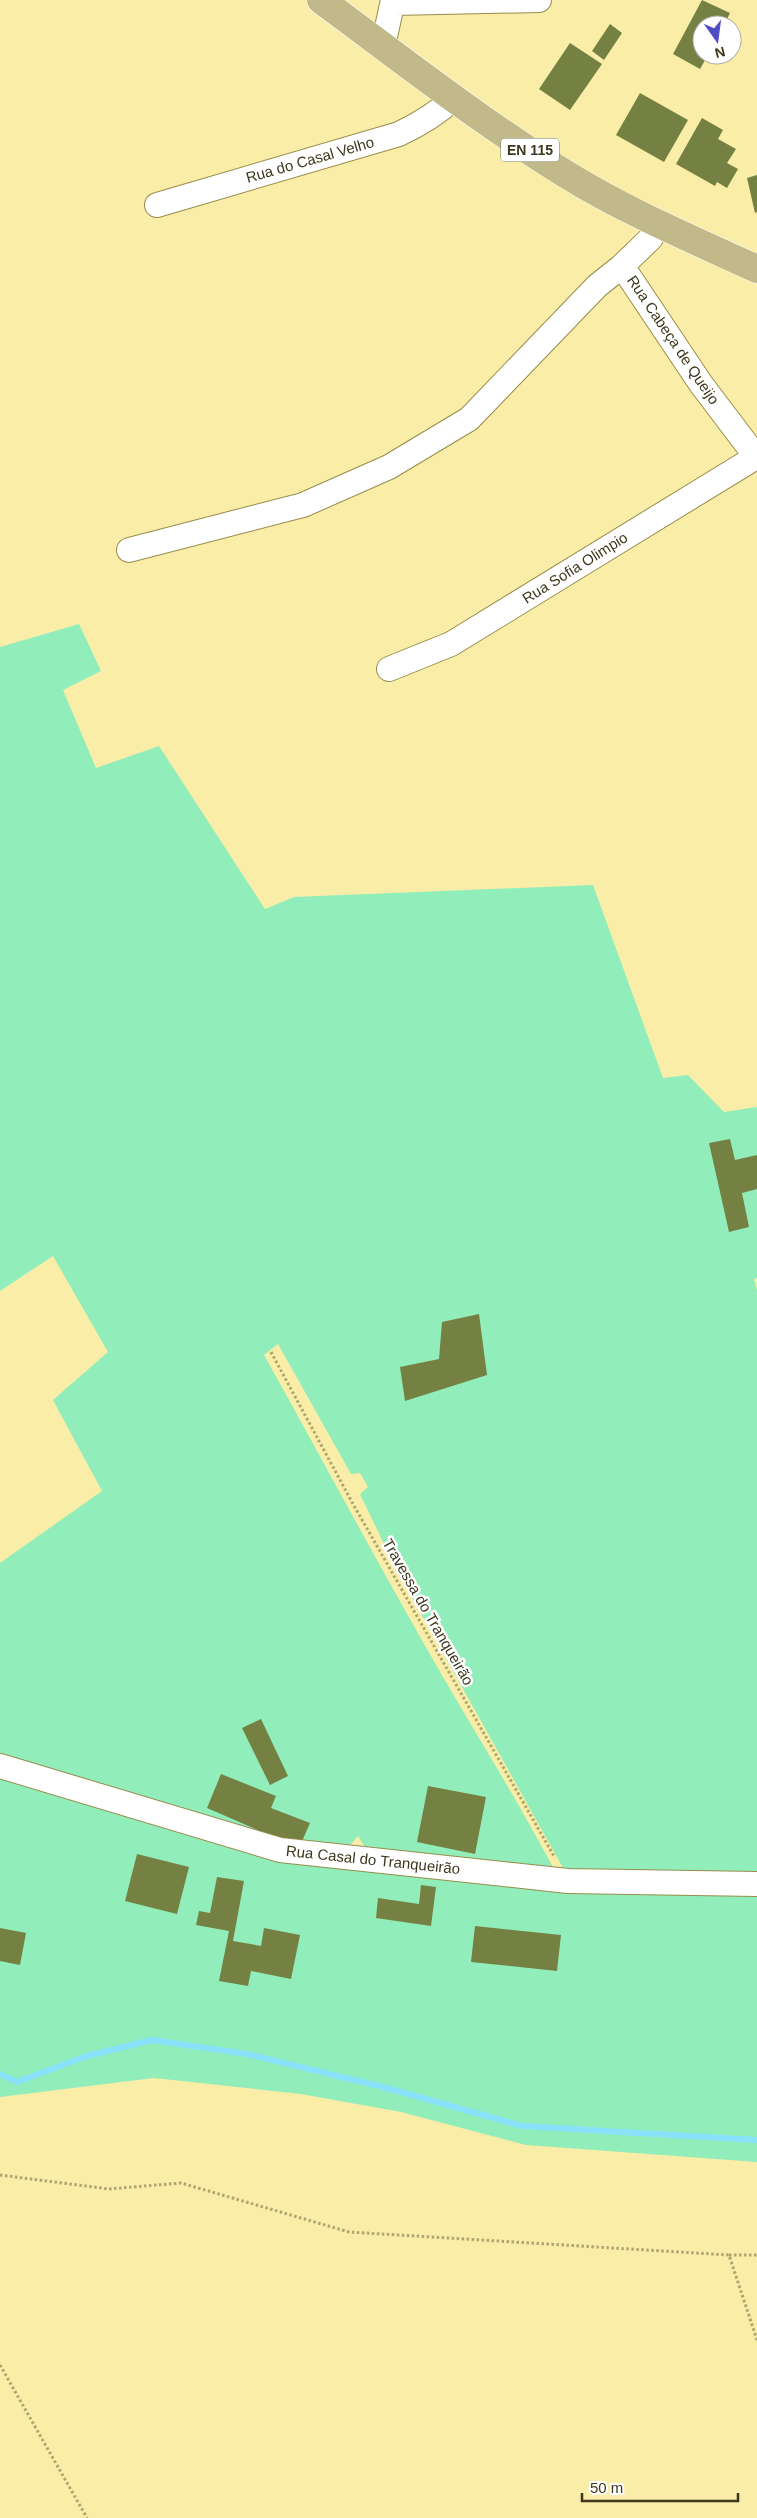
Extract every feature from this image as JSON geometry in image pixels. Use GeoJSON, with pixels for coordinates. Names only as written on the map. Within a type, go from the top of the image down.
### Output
{"type":"FeatureCollection","features":[{"type":"Feature","properties":{"kind":"main road","name":"EN 115"},"geometry":{"type":"LineString","coordinates":[[321,0],[454,98],[563,173],[657,223],[757,269]]}},
{"type":"Feature","properties":{"kind":"street"},"geometry":{"type":"LineString","coordinates":[[383,46],[393,2],[539,0]]}},
{"type":"Feature","properties":{"kind":"street","name":"Rua do Casal Velho"},"geometry":{"type":"LineString","coordinates":[[157,205],[399,134],[424,123],[441,111],[454,98]]}},
{"type":"Feature","properties":{"kind":"street","name":"Rua Cabeça de Queijo"},"geometry":{"type":"LineString","coordinates":[[657,223],[651,238],[622,266],[700,384],[756,457]]}},
{"type":"Feature","properties":{"kind":"street"},"geometry":{"type":"LineString","coordinates":[[129,550],[303,505],[389,467],[468,419],[597,286],[622,266]]}},
{"type":"Feature","properties":{"kind":"street","name":"Rua Sofia Olimpio"},"geometry":{"type":"LineString","coordinates":[[389,669],[452,644],[756,457]]}},
{"type":"Feature","properties":{"kind":"street","name":"Rua Casal do Tranqueirão"},"geometry":{"type":"LineString","coordinates":[[0,1766],[280,1850],[568,1881],[757,1884]]}},
{"type":"Feature","properties":{"kind":"path","name":"Travessa do Tranqueirão"},"geometry":{"type":"LineString","coordinates":[[271,1352],[350,1497],[568,1881]]}},
{"type":"Feature","properties":{"kind":"path"},"geometry":{"type":"LineString","coordinates":[[0,2176],[109,2189],[181,2183],[350,2232],[729,2255],[757,2255]]}},
{"type":"Feature","properties":{"kind":"path"},"geometry":{"type":"LineString","coordinates":[[729,2255],[757,2340]]}},
{"type":"Feature","properties":{"kind":"path"},"geometry":{"type":"LineString","coordinates":[[0,2365],[87,2518]]}},
{"type":"Feature","properties":{"kind":"green space"},"geometry":{"type":"Polygon","coordinates":[[[79,624],[101,671],[63,690],[96,768],[159,746],[265,909],[294,897],[593,885],[663,1078],[688,1075],[724,1112],[757,1107],[757,1278],[754,1279],[757,1290],[757,1878],[567,1875],[396,1569],[360,1494],[368,1487],[360,1473],[351,1474],[278,1344],[264,1355],[403,1606],[556,1873],[369,1854],[358,1836],[346,1850],[299,1848],[0,1760],[0,1563],[102,1491],[53,1400],[108,1352],[53,1256],[0,1291],[0,647],[79,624]]]}},
{"type":"Feature","properties":{"kind":"green space"},"geometry":{"type":"Polygon","coordinates":[[[0,1775],[189,1832],[757,1890],[757,2162],[526,2145],[401,2112],[301,2094],[154,2078],[0,2097],[0,1775]]]}},
{"type":"Feature","properties":{"kind":"building"},"geometry":{"type":"Polygon","coordinates":[[[702,0],[730,13],[729,15],[694,15],[702,0]]]}},
{"type":"Feature","properties":{"kind":"building"},"geometry":{"type":"Polygon","coordinates":[[[692,19],[692,65],[673,54],[692,19]]]}},
{"type":"Feature","properties":{"kind":"building"},"geometry":{"type":"Polygon","coordinates":[[[610,24],[622,33],[604,60],[592,51],[610,24]]]}},
{"type":"Feature","properties":{"kind":"building"},"geometry":{"type":"Polygon","coordinates":[[[570,43],[602,64],[570,110],[539,89],[570,43]]]}},
{"type":"Feature","properties":{"kind":"building"},"geometry":{"type":"Polygon","coordinates":[[[693,65],[702,65],[700,69],[693,65]]]}},
{"type":"Feature","properties":{"kind":"building"},"geometry":{"type":"Polygon","coordinates":[[[640,93],[688,120],[664,162],[616,135],[640,93]]]}},
{"type":"Feature","properties":{"kind":"building"},"geometry":{"type":"Polygon","coordinates":[[[702,118],[723,130],[718,139],[736,149],[727,163],[738,169],[727,188],[717,182],[715,186],[676,164],[702,118]]]}},
{"type":"Feature","properties":{"kind":"building"},"geometry":{"type":"Polygon","coordinates":[[[757,175],[757,212],[755,213],[747,178],[757,175]]]}},
{"type":"Feature","properties":{"kind":"building"},"geometry":{"type":"Polygon","coordinates":[[[730,1139],[735,1160],[757,1155],[757,1189],[742,1193],[749,1227],[729,1232],[709,1143],[730,1139]]]}},
{"type":"Feature","properties":{"kind":"building"},"geometry":{"type":"Polygon","coordinates":[[[479,1314],[487,1375],[405,1401],[400,1367],[439,1359],[442,1322],[479,1314]]]}},
{"type":"Feature","properties":{"kind":"building"},"geometry":{"type":"Polygon","coordinates":[[[261,1719],[288,1776],[270,1785],[242,1728],[261,1719]]]}},
{"type":"Feature","properties":{"kind":"building"},"geometry":{"type":"Polygon","coordinates":[[[221,1774],[276,1796],[271,1808],[310,1823],[299,1848],[207,1808],[221,1774]]]}},
{"type":"Feature","properties":{"kind":"building"},"geometry":{"type":"Polygon","coordinates":[[[428,1786],[486,1797],[475,1854],[417,1842],[428,1786]]]}},
{"type":"Feature","properties":{"kind":"building"},"geometry":{"type":"Polygon","coordinates":[[[137,1854],[189,1867],[177,1914],[125,1901],[137,1854]]]}},
{"type":"Feature","properties":{"kind":"building"},"geometry":{"type":"Polygon","coordinates":[[[217,1877],[244,1881],[233,1941],[261,1946],[264,1928],[300,1935],[291,1979],[251,1971],[248,1986],[219,1981],[229,1931],[196,1925],[199,1911],[210,1913],[217,1877]]]}},
{"type":"Feature","properties":{"kind":"building"},"geometry":{"type":"Polygon","coordinates":[[[421,1885],[436,1887],[431,1926],[376,1918],[378,1898],[419,1904],[421,1885]]]}},
{"type":"Feature","properties":{"kind":"building"},"geometry":{"type":"Polygon","coordinates":[[[475,1926],[561,1935],[557,1971],[471,1962],[475,1926]]]}},
{"type":"Feature","properties":{"kind":"building"},"geometry":{"type":"Polygon","coordinates":[[[0,1928],[26,1933],[20,1965],[0,1961],[0,1928]]]}},
{"type":"Feature","properties":{"kind":"waterway"},"geometry":{"type":"LineString","coordinates":[[0,2074],[17,2082],[87,2056],[152,2040],[247,2054],[387,2088],[522,2126],[757,2140]]}}]}
